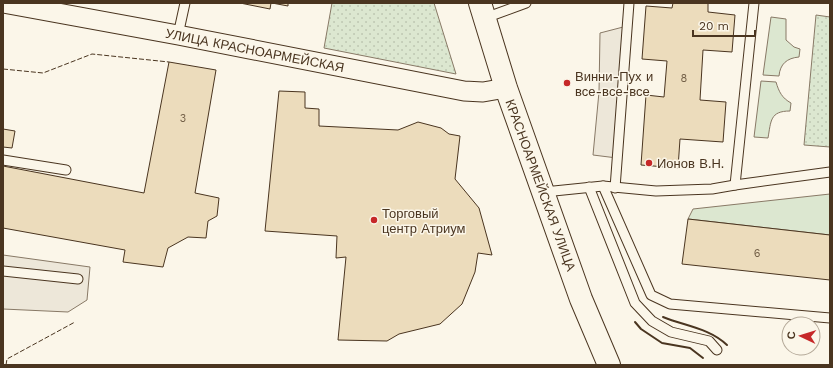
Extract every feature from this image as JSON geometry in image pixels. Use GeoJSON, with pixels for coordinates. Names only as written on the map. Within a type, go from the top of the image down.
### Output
{"type":"FeatureCollection","features":[{"type":"Feature","properties":{"kind":"main road","name":"КРАСНОАРМЕЙСКАЯ УЛИЦА"},"geometry":{"type":"LineString","coordinates":[[482,10],[506,88],[581,299],[609,365]]}},
{"type":"Feature","properties":{"kind":"street","name":"УЛИЦА КРАСНОАРМЕЙСКАЯ"},"geometry":{"type":"LineString","coordinates":[[3,3],[178,35],[464,91],[483,92],[506,88]]}},
{"type":"Feature","properties":{"kind":"lane"},"geometry":{"type":"LineString","coordinates":[[178,35],[185,3]]}},
{"type":"Feature","properties":{"kind":"lane"},"geometry":{"type":"LineString","coordinates":[[482,10],[526,3]]}},
{"type":"Feature","properties":{"kind":"lane"},"geometry":{"type":"LineString","coordinates":[[615,188],[629,3]]}},
{"type":"Feature","properties":{"kind":"lane"},"geometry":{"type":"LineString","coordinates":[[735,184],[754,3]]}},
{"type":"Feature","properties":{"kind":"lane"},"geometry":{"type":"LineString","coordinates":[[3,160],[66,170]]}},
{"type":"Feature","properties":{"kind":"lane"},"geometry":{"type":"LineString","coordinates":[[544,192],[603,186],[656,191],[712,189],[735,184],[830,172]]}},
{"type":"Feature","properties":{"kind":"lane"},"geometry":{"type":"LineString","coordinates":[[603,186],[651,295],[670,304],[830,318]]}},
{"type":"Feature","properties":{"kind":"lane"},"geometry":{"type":"LineString","coordinates":[[589,187],[635,303],[652,321],[671,332],[709,341],[717,350]]}},
{"type":"Feature","properties":{"kind":"lane"},"geometry":{"type":"LineString","coordinates":[[3,271],[78,279]]}},
{"type":"Feature","properties":{"kind":"green space"},"geometry":{"type":"Polygon","coordinates":[[[332,3],[434,3],[456,74],[324,48],[332,3]]]}},
{"type":"Feature","properties":{"kind":"green space"},"geometry":{"type":"Polygon","coordinates":[[[816,15],[830,17],[830,147],[804,145],[816,15]]]}},
{"type":"Feature","properties":{"kind":"green space"},"geometry":{"type":"Polygon","coordinates":[[[771,17],[786,19],[786,40],[794,47],[800,49],[799,57],[785,62],[781,68],[779,76],[763,75],[771,17]]]}},
{"type":"Feature","properties":{"kind":"green space"},"geometry":{"type":"Polygon","coordinates":[[[761,81],[776,82],[781,94],[791,103],[790,111],[783,111],[775,115],[773,118],[768,138],[754,137],[761,81]]]}},
{"type":"Feature","properties":{"kind":"green space"},"geometry":{"type":"Polygon","coordinates":[[[830,194],[830,235],[688,219],[693,209],[830,194]]]}},
{"type":"Feature","properties":{"kind":"shaded area"},"geometry":{"type":"Polygon","coordinates":[[[627,26],[617,158],[593,155],[599,92],[600,33],[627,26]]]}},
{"type":"Feature","properties":{"kind":"shaded area"},"geometry":{"type":"Polygon","coordinates":[[[3,255],[90,267],[87,300],[68,312],[3,309],[3,255]]]}},
{"type":"Feature","properties":{"kind":"building"},"geometry":{"type":"Polygon","coordinates":[[[240,3],[271,3],[270,9],[240,3]]]}},
{"type":"Feature","properties":{"kind":"building"},"geometry":{"type":"Polygon","coordinates":[[[272,3],[288,3],[288,6],[272,3]]]}},
{"type":"Feature","properties":{"kind":"building"},"geometry":{"type":"Polygon","coordinates":[[[673,3],[708,3],[708,12],[735,15],[732,52],[703,50],[700,100],[726,102],[723,142],[680,139],[678,168],[641,165],[646,95],[664,97],[667,61],[642,59],[646,6],[672,8],[673,3]]]}},
{"type":"Feature","properties":{"kind":"building"},"geometry":{"type":"Polygon","coordinates":[[[169,62],[216,70],[195,193],[219,198],[217,216],[208,221],[206,238],[188,237],[168,248],[163,267],[123,262],[125,250],[3,228],[3,166],[144,193],[169,62]]]}},
{"type":"Feature","properties":{"kind":"building","name":"Торговый центр Атриум"},"geometry":{"type":"Polygon","coordinates":[[[279,91],[305,92],[305,108],[319,109],[319,126],[398,130],[418,122],[441,128],[449,134],[460,136],[455,179],[479,208],[492,255],[478,253],[475,272],[462,304],[440,324],[399,334],[387,341],[338,340],[346,257],[336,258],[337,236],[265,231],[279,91]]]}},
{"type":"Feature","properties":{"kind":"building"},"geometry":{"type":"Polygon","coordinates":[[[3,129],[15,131],[12,148],[3,147],[3,129]]]}},
{"type":"Feature","properties":{"kind":"building"},"geometry":{"type":"Polygon","coordinates":[[[688,219],[830,235],[830,280],[682,264],[688,219]]]}},
{"type":"Feature","properties":{"kind":"fence"},"geometry":{"type":"LineString","coordinates":[[3,69],[43,73],[92,54],[169,62]]}},
{"type":"Feature","properties":{"kind":"fence"},"geometry":{"type":"LineString","coordinates":[[6,365],[7,359],[75,322]]}},
{"type":"Feature","properties":{"kind":"wall"},"geometry":{"type":"LineString","coordinates":[[663,317],[705,331],[720,339],[727,345]]}},
{"type":"Feature","properties":{"kind":"wall"},"geometry":{"type":"LineString","coordinates":[[635,322],[641,329],[662,343],[690,348],[703,358]]}},
{"type":"Feature","properties":{"kind":"place","name":"Винни-Пух и все-все-все"},"geometry":{"type":"Point","coordinates":[567,83]}},
{"type":"Feature","properties":{"kind":"place","name":"Ионов В.Н."},"geometry":{"type":"Point","coordinates":[649,163]}},
{"type":"Feature","properties":{"kind":"place","name":"Торговый центр Атриум"},"geometry":{"type":"Point","coordinates":[374,220]}}]}
